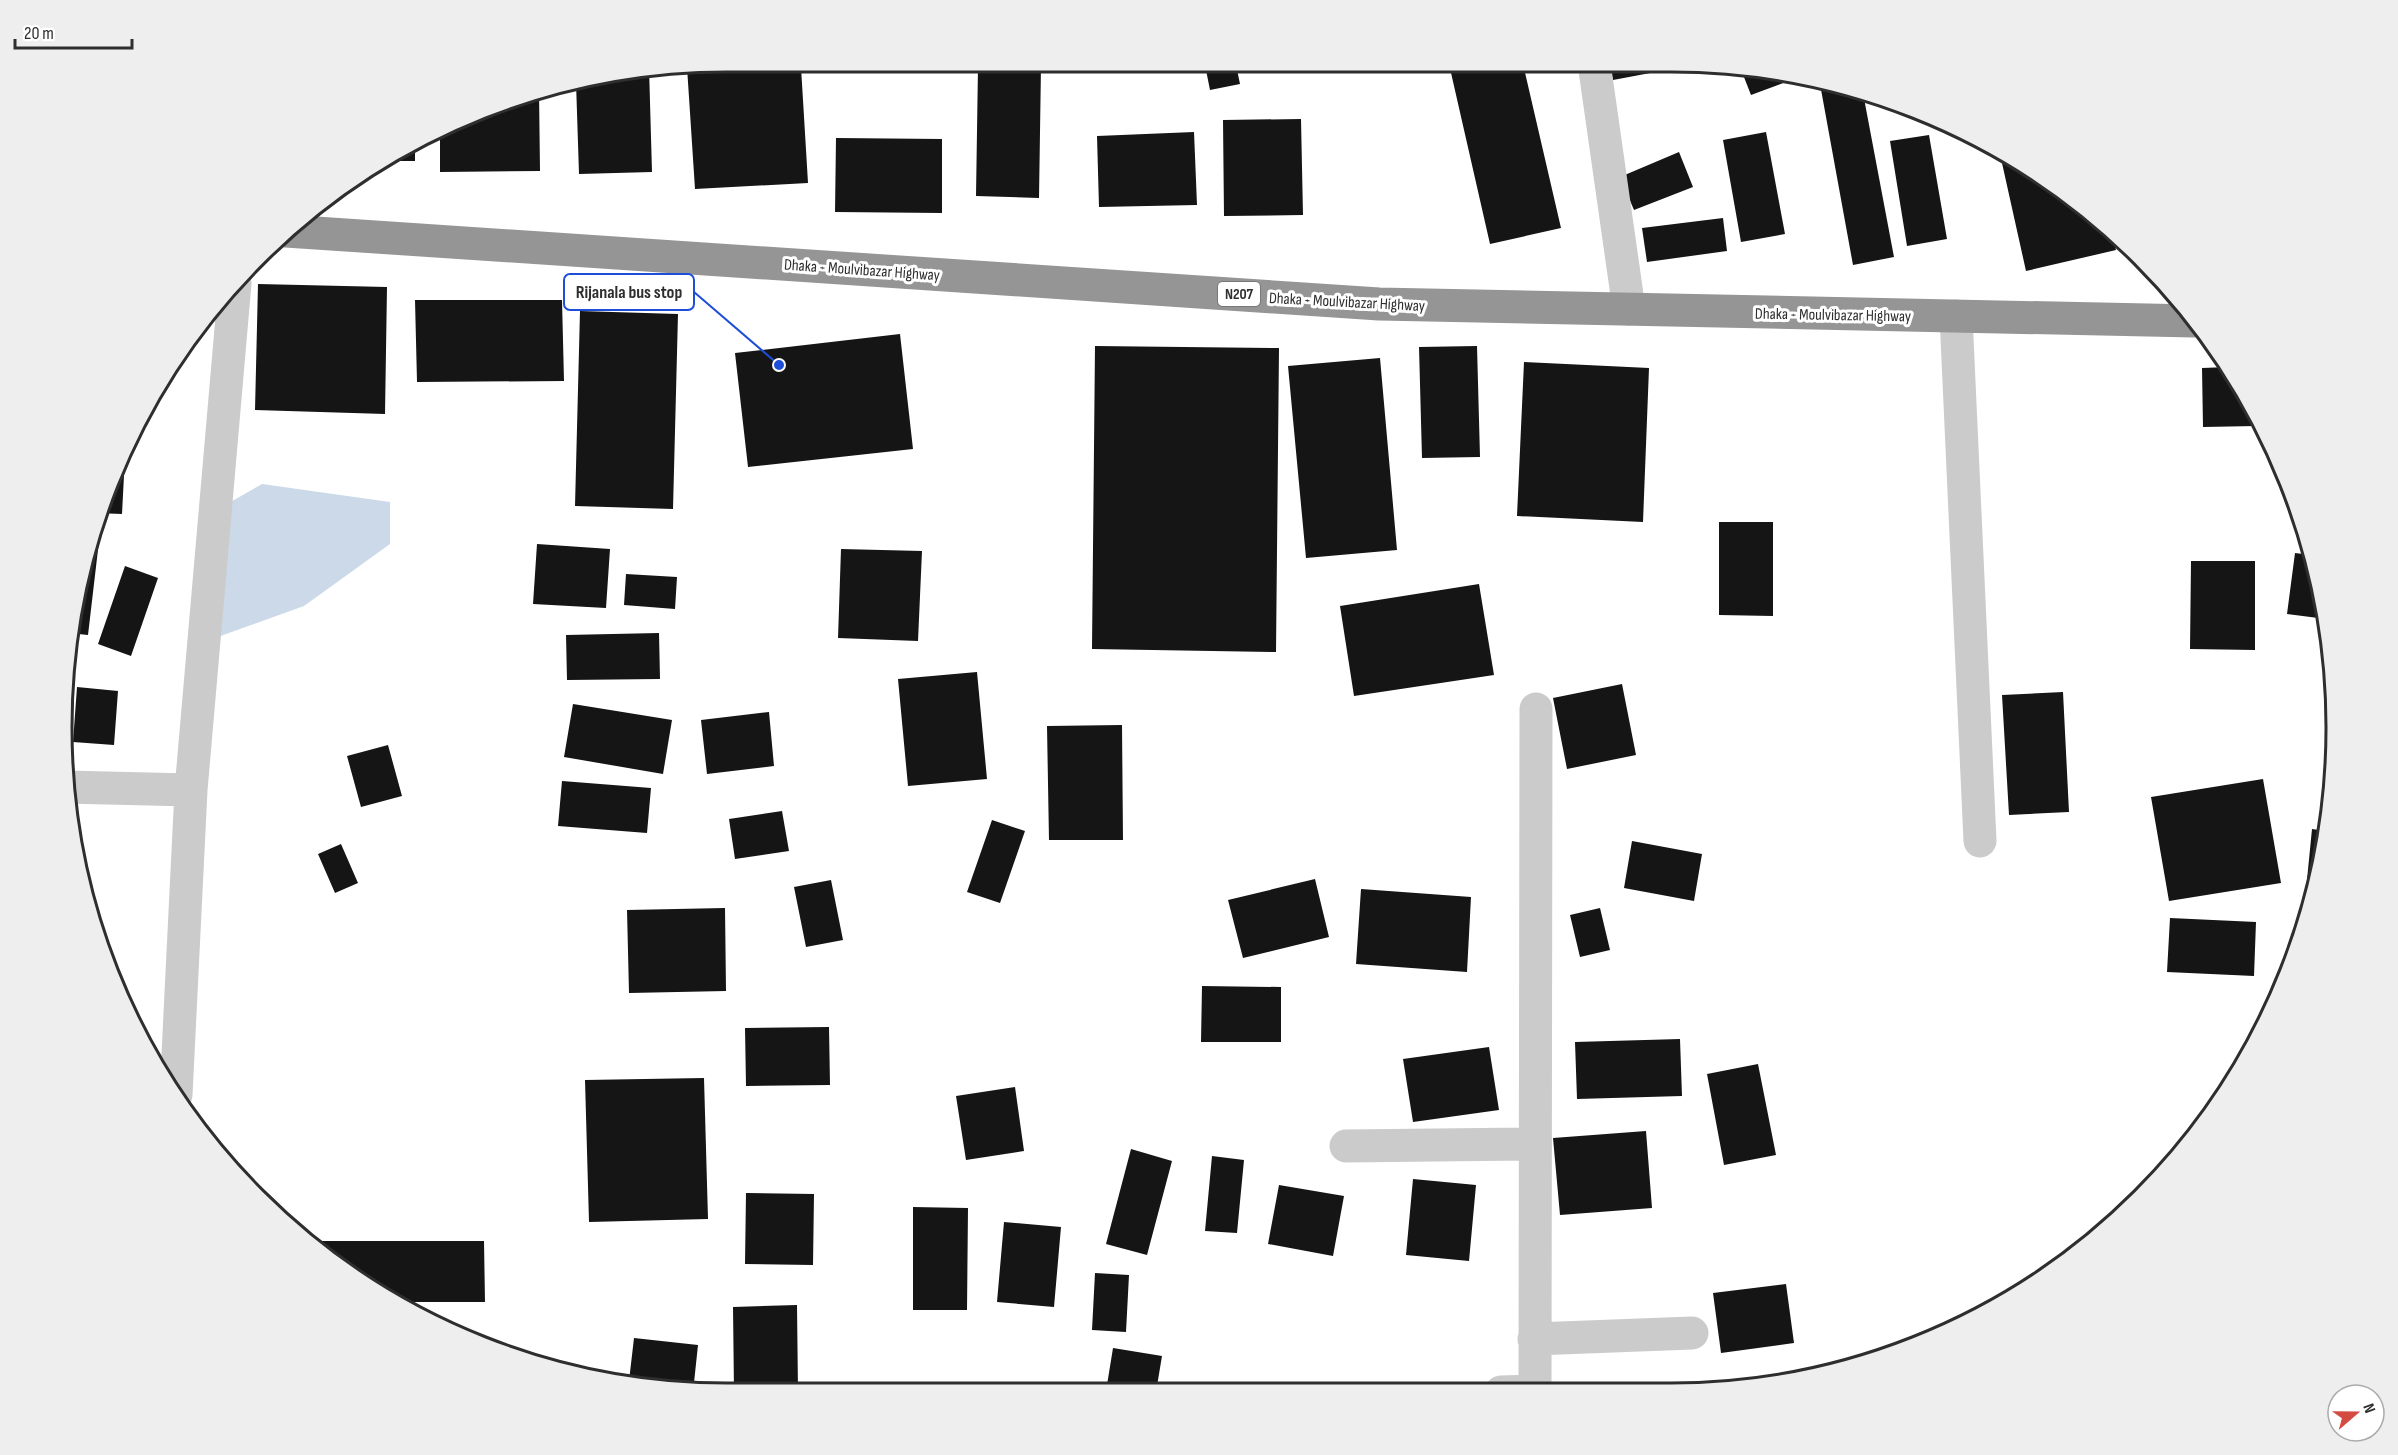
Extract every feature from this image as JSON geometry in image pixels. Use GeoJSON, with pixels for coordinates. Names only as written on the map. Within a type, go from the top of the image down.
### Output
{"type":"FeatureCollection","features":[{"type":"Feature","properties":{"kind":"highway","name":"Dhaka - Moulvibazar Highway"},"geometry":{"type":"LineString","coordinates":[[299,232],[1379,304],[2185,321]]}},
{"type":"Feature","properties":{"kind":"street"},"geometry":{"type":"LineString","coordinates":[[1595,72],[1629,309]]}},
{"type":"Feature","properties":{"kind":"street"},"geometry":{"type":"LineString","coordinates":[[177,1083],[191,790],[234,296]]}},
{"type":"Feature","properties":{"kind":"street"},"geometry":{"type":"LineString","coordinates":[[1956,316],[1980,841]]}},
{"type":"Feature","properties":{"kind":"street"},"geometry":{"type":"LineString","coordinates":[[1535,1383],[1536,709]]}},
{"type":"Feature","properties":{"kind":"street"},"geometry":{"type":"LineString","coordinates":[[75,787],[191,790]]}},
{"type":"Feature","properties":{"kind":"street"},"geometry":{"type":"LineString","coordinates":[[1346,1146],[1534,1144]]}},
{"type":"Feature","properties":{"kind":"street"},"geometry":{"type":"LineString","coordinates":[[1534,1339],[1692,1333]]}},
{"type":"Feature","properties":{"kind":"water"},"geometry":{"type":"Polygon","coordinates":[[[262,484],[390,502],[390,544],[304,606],[215,638],[227,504],[262,484]]]}},
{"type":"Feature","properties":{"kind":"building"},"geometry":{"type":"Polygon","coordinates":[[[801,72],[808,183],[695,189],[687,73],[801,72]]]}},
{"type":"Feature","properties":{"kind":"building"},"geometry":{"type":"Polygon","coordinates":[[[978,72],[1041,72],[1039,198],[976,196],[978,72]]]}},
{"type":"Feature","properties":{"kind":"building"},"geometry":{"type":"Polygon","coordinates":[[[1206,72],[1237,72],[1240,84],[1210,90],[1206,72]]]}},
{"type":"Feature","properties":{"kind":"building"},"geometry":{"type":"Polygon","coordinates":[[[1451,72],[1525,72],[1561,228],[1490,244],[1451,72]]]}},
{"type":"Feature","properties":{"kind":"building"},"geometry":{"type":"Polygon","coordinates":[[[1611,72],[1655,72],[1613,80],[1611,72]]]}},
{"type":"Feature","properties":{"kind":"building"},"geometry":{"type":"Polygon","coordinates":[[[649,77],[652,172],[579,174],[576,90],[649,77]]]}},
{"type":"Feature","properties":{"kind":"building"},"geometry":{"type":"Polygon","coordinates":[[[1744,77],[1784,83],[1751,95],[1744,77]]]}},
{"type":"Feature","properties":{"kind":"building"},"geometry":{"type":"Polygon","coordinates":[[[1821,90],[1865,102],[1894,257],[1853,265],[1821,90]]]}},
{"type":"Feature","properties":{"kind":"building"},"geometry":{"type":"Polygon","coordinates":[[[539,100],[540,171],[440,172],[440,139],[477,122],[539,100]]]}},
{"type":"Feature","properties":{"kind":"building"},"geometry":{"type":"Polygon","coordinates":[[[1301,119],[1303,215],[1224,216],[1223,120],[1301,119]]]}},
{"type":"Feature","properties":{"kind":"building"},"geometry":{"type":"Polygon","coordinates":[[[1194,132],[1197,205],[1099,207],[1097,136],[1194,132]]]}},
{"type":"Feature","properties":{"kind":"building"},"geometry":{"type":"Polygon","coordinates":[[[1766,132],[1785,234],[1741,242],[1723,140],[1766,132]]]}},
{"type":"Feature","properties":{"kind":"building"},"geometry":{"type":"Polygon","coordinates":[[[1929,135],[1947,239],[1907,246],[1890,141],[1929,135]]]}},
{"type":"Feature","properties":{"kind":"building"},"geometry":{"type":"Polygon","coordinates":[[[836,138],[942,139],[942,213],[835,212],[836,138]]]}},
{"type":"Feature","properties":{"kind":"building"},"geometry":{"type":"Polygon","coordinates":[[[415,152],[415,161],[398,161],[415,152]]]}},
{"type":"Feature","properties":{"kind":"building"},"geometry":{"type":"Polygon","coordinates":[[[1679,152],[1693,187],[1634,210],[1620,177],[1679,152]]]}},
{"type":"Feature","properties":{"kind":"building"},"geometry":{"type":"Polygon","coordinates":[[[2002,162],[2070,207],[2103,235],[2116,250],[2026,271],[2002,162]]]}},
{"type":"Feature","properties":{"kind":"building"},"geometry":{"type":"Polygon","coordinates":[[[1723,218],[1727,251],[1647,262],[1642,228],[1723,218]]]}},
{"type":"Feature","properties":{"kind":"building"},"geometry":{"type":"Polygon","coordinates":[[[258,284],[387,287],[385,414],[255,410],[258,284]]]}},
{"type":"Feature","properties":{"kind":"building"},"geometry":{"type":"Polygon","coordinates":[[[415,300],[562,300],[564,381],[417,382],[415,300]]]}},
{"type":"Feature","properties":{"kind":"building"},"geometry":{"type":"Polygon","coordinates":[[[580,311],[678,314],[673,509],[575,506],[580,311]]]}},
{"type":"Feature","properties":{"kind":"building"},"geometry":{"type":"Polygon","coordinates":[[[900,334],[913,449],[748,467],[735,353],[900,334]]]}},
{"type":"Feature","properties":{"kind":"building"},"geometry":{"type":"Polygon","coordinates":[[[1095,346],[1279,348],[1276,652],[1092,649],[1095,346]]]}},
{"type":"Feature","properties":{"kind":"building"},"geometry":{"type":"Polygon","coordinates":[[[1477,346],[1480,457],[1422,458],[1419,347],[1477,346]]]}},
{"type":"Feature","properties":{"kind":"building"},"geometry":{"type":"Polygon","coordinates":[[[1380,358],[1397,550],[1306,558],[1288,366],[1380,358]]]}},
{"type":"Feature","properties":{"kind":"building"},"geometry":{"type":"Polygon","coordinates":[[[1524,362],[1649,368],[1643,522],[1517,516],[1524,362]]]}},
{"type":"Feature","properties":{"kind":"building"},"geometry":{"type":"Polygon","coordinates":[[[2219,367],[2252,426],[2203,427],[2202,368],[2219,367]]]}},
{"type":"Feature","properties":{"kind":"building"},"geometry":{"type":"Polygon","coordinates":[[[124,472],[122,514],[108,513],[124,472]]]}},
{"type":"Feature","properties":{"kind":"building"},"geometry":{"type":"Polygon","coordinates":[[[1719,522],[1773,522],[1773,616],[1719,615],[1719,522]]]}},
{"type":"Feature","properties":{"kind":"building"},"geometry":{"type":"Polygon","coordinates":[[[99,543],[88,635],[79,634],[99,543]]]}},
{"type":"Feature","properties":{"kind":"building"},"geometry":{"type":"Polygon","coordinates":[[[537,544],[610,549],[606,608],[533,604],[537,544]]]}},
{"type":"Feature","properties":{"kind":"building"},"geometry":{"type":"Polygon","coordinates":[[[841,549],[922,551],[918,641],[838,638],[841,549]]]}},
{"type":"Feature","properties":{"kind":"building"},"geometry":{"type":"Polygon","coordinates":[[[2295,553],[2303,554],[2316,618],[2287,614],[2295,553]]]}},
{"type":"Feature","properties":{"kind":"building"},"geometry":{"type":"Polygon","coordinates":[[[2191,561],[2255,561],[2255,650],[2190,649],[2191,561]]]}},
{"type":"Feature","properties":{"kind":"building"},"geometry":{"type":"Polygon","coordinates":[[[125,566],[158,578],[131,656],[98,644],[125,566]]]}},
{"type":"Feature","properties":{"kind":"building"},"geometry":{"type":"Polygon","coordinates":[[[626,574],[677,577],[675,609],[624,605],[626,574]]]}},
{"type":"Feature","properties":{"kind":"building"},"geometry":{"type":"Polygon","coordinates":[[[1479,584],[1494,675],[1354,696],[1340,606],[1479,584]]]}},
{"type":"Feature","properties":{"kind":"building"},"geometry":{"type":"Polygon","coordinates":[[[659,633],[660,679],[567,680],[566,635],[659,633]]]}},
{"type":"Feature","properties":{"kind":"building"},"geometry":{"type":"Polygon","coordinates":[[[977,672],[987,779],[908,786],[898,679],[977,672]]]}},
{"type":"Feature","properties":{"kind":"building"},"geometry":{"type":"Polygon","coordinates":[[[1622,684],[1636,755],[1567,769],[1553,698],[1622,684]]]}},
{"type":"Feature","properties":{"kind":"building"},"geometry":{"type":"Polygon","coordinates":[[[77,687],[118,691],[114,745],[73,742],[77,687]]]}},
{"type":"Feature","properties":{"kind":"building"},"geometry":{"type":"Polygon","coordinates":[[[2063,692],[2069,812],[2009,815],[2002,695],[2063,692]]]}},
{"type":"Feature","properties":{"kind":"building"},"geometry":{"type":"Polygon","coordinates":[[[573,704],[672,720],[663,774],[564,757],[573,704]]]}},
{"type":"Feature","properties":{"kind":"building"},"geometry":{"type":"Polygon","coordinates":[[[769,712],[774,766],[707,774],[701,720],[769,712]]]}},
{"type":"Feature","properties":{"kind":"building"},"geometry":{"type":"Polygon","coordinates":[[[1122,725],[1123,840],[1049,840],[1047,726],[1122,725]]]}},
{"type":"Feature","properties":{"kind":"building"},"geometry":{"type":"Polygon","coordinates":[[[388,745],[402,796],[361,807],[347,756],[388,745]]]}},
{"type":"Feature","properties":{"kind":"building"},"geometry":{"type":"Polygon","coordinates":[[[2263,779],[2281,883],[2169,901],[2151,797],[2263,779]]]}},
{"type":"Feature","properties":{"kind":"building"},"geometry":{"type":"Polygon","coordinates":[[[562,781],[651,788],[647,833],[558,826],[562,781]]]}},
{"type":"Feature","properties":{"kind":"building"},"geometry":{"type":"Polygon","coordinates":[[[782,811],[789,851],[735,859],[729,819],[782,811]]]}},
{"type":"Feature","properties":{"kind":"building"},"geometry":{"type":"Polygon","coordinates":[[[992,820],[1025,831],[1000,903],[967,892],[992,820]]]}},
{"type":"Feature","properties":{"kind":"building"},"geometry":{"type":"Polygon","coordinates":[[[2312,829],[2317,830],[2313,855],[2306,886],[2312,829]]]}},
{"type":"Feature","properties":{"kind":"building"},"geometry":{"type":"Polygon","coordinates":[[[1632,841],[1702,854],[1694,901],[1624,888],[1632,841]]]}},
{"type":"Feature","properties":{"kind":"building"},"geometry":{"type":"Polygon","coordinates":[[[341,844],[358,883],[335,893],[318,854],[341,844]]]}},
{"type":"Feature","properties":{"kind":"building"},"geometry":{"type":"Polygon","coordinates":[[[1315,879],[1329,937],[1243,958],[1228,900],[1315,879]]]}},
{"type":"Feature","properties":{"kind":"building"},"geometry":{"type":"Polygon","coordinates":[[[831,880],[843,940],[806,947],[794,887],[831,880]]]}},
{"type":"Feature","properties":{"kind":"building"},"geometry":{"type":"Polygon","coordinates":[[[1361,889],[1471,897],[1467,972],[1356,964],[1361,889]]]}},
{"type":"Feature","properties":{"kind":"building"},"geometry":{"type":"Polygon","coordinates":[[[725,908],[726,991],[629,993],[627,910],[725,908]]]}},
{"type":"Feature","properties":{"kind":"building"},"geometry":{"type":"Polygon","coordinates":[[[1600,908],[1610,950],[1580,957],[1570,915],[1600,908]]]}},
{"type":"Feature","properties":{"kind":"building"},"geometry":{"type":"Polygon","coordinates":[[[2170,918],[2256,922],[2254,976],[2167,972],[2170,918]]]}},
{"type":"Feature","properties":{"kind":"building"},"geometry":{"type":"Polygon","coordinates":[[[1202,986],[1281,987],[1281,1042],[1201,1042],[1202,986]]]}},
{"type":"Feature","properties":{"kind":"building"},"geometry":{"type":"Polygon","coordinates":[[[829,1027],[830,1085],[746,1086],[745,1028],[829,1027]]]}},
{"type":"Feature","properties":{"kind":"building"},"geometry":{"type":"Polygon","coordinates":[[[1680,1039],[1682,1096],[1577,1099],[1575,1042],[1680,1039]]]}},
{"type":"Feature","properties":{"kind":"building"},"geometry":{"type":"Polygon","coordinates":[[[1489,1047],[1499,1110],[1413,1122],[1403,1059],[1489,1047]]]}},
{"type":"Feature","properties":{"kind":"building"},"geometry":{"type":"Polygon","coordinates":[[[1758,1064],[1776,1155],[1724,1165],[1707,1074],[1758,1064]]]}},
{"type":"Feature","properties":{"kind":"building"},"geometry":{"type":"Polygon","coordinates":[[[704,1078],[708,1219],[589,1222],[585,1080],[704,1078]]]}},
{"type":"Feature","properties":{"kind":"building"},"geometry":{"type":"Polygon","coordinates":[[[1015,1087],[1024,1151],[966,1160],[956,1096],[1015,1087]]]}},
{"type":"Feature","properties":{"kind":"building"},"geometry":{"type":"Polygon","coordinates":[[[1646,1131],[1652,1208],[1560,1215],[1553,1138],[1646,1131]]]}},
{"type":"Feature","properties":{"kind":"building"},"geometry":{"type":"Polygon","coordinates":[[[1131,1149],[1172,1161],[1147,1255],[1106,1244],[1131,1149]]]}},
{"type":"Feature","properties":{"kind":"building"},"geometry":{"type":"Polygon","coordinates":[[[1212,1156],[1244,1160],[1237,1233],[1205,1231],[1212,1156]]]}},
{"type":"Feature","properties":{"kind":"building"},"geometry":{"type":"Polygon","coordinates":[[[1413,1179],[1476,1185],[1469,1261],[1406,1255],[1413,1179]]]}},
{"type":"Feature","properties":{"kind":"building"},"geometry":{"type":"Polygon","coordinates":[[[1279,1185],[1344,1196],[1333,1256],[1268,1244],[1279,1185]]]}},
{"type":"Feature","properties":{"kind":"building"},"geometry":{"type":"Polygon","coordinates":[[[746,1193],[814,1194],[813,1265],[745,1264],[746,1193]]]}},
{"type":"Feature","properties":{"kind":"building"},"geometry":{"type":"Polygon","coordinates":[[[913,1207],[968,1208],[967,1310],[913,1310],[913,1207]]]}},
{"type":"Feature","properties":{"kind":"building"},"geometry":{"type":"Polygon","coordinates":[[[1004,1222],[1061,1227],[1054,1307],[997,1302],[1004,1222]]]}},
{"type":"Feature","properties":{"kind":"building"},"geometry":{"type":"Polygon","coordinates":[[[320,1241],[484,1241],[485,1302],[413,1302],[363,1273],[320,1241]]]}},
{"type":"Feature","properties":{"kind":"building"},"geometry":{"type":"Polygon","coordinates":[[[1095,1273],[1129,1275],[1126,1332],[1092,1330],[1095,1273]]]}},
{"type":"Feature","properties":{"kind":"building"},"geometry":{"type":"Polygon","coordinates":[[[1786,1284],[1794,1343],[1721,1353],[1713,1293],[1786,1284]]]}},
{"type":"Feature","properties":{"kind":"building"},"geometry":{"type":"Polygon","coordinates":[[[797,1305],[798,1383],[734,1383],[733,1307],[797,1305]]]}},
{"type":"Feature","properties":{"kind":"building"},"geometry":{"type":"Polygon","coordinates":[[[634,1338],[698,1345],[694,1382],[630,1375],[634,1338]]]}},
{"type":"Feature","properties":{"kind":"building"},"geometry":{"type":"Polygon","coordinates":[[[1113,1348],[1162,1356],[1158,1383],[1107,1383],[1113,1348]]]}},
{"type":"Feature","properties":{"kind":"place","name":"Rijanala bus stop"},"geometry":{"type":"Point","coordinates":[779,365]}}]}
